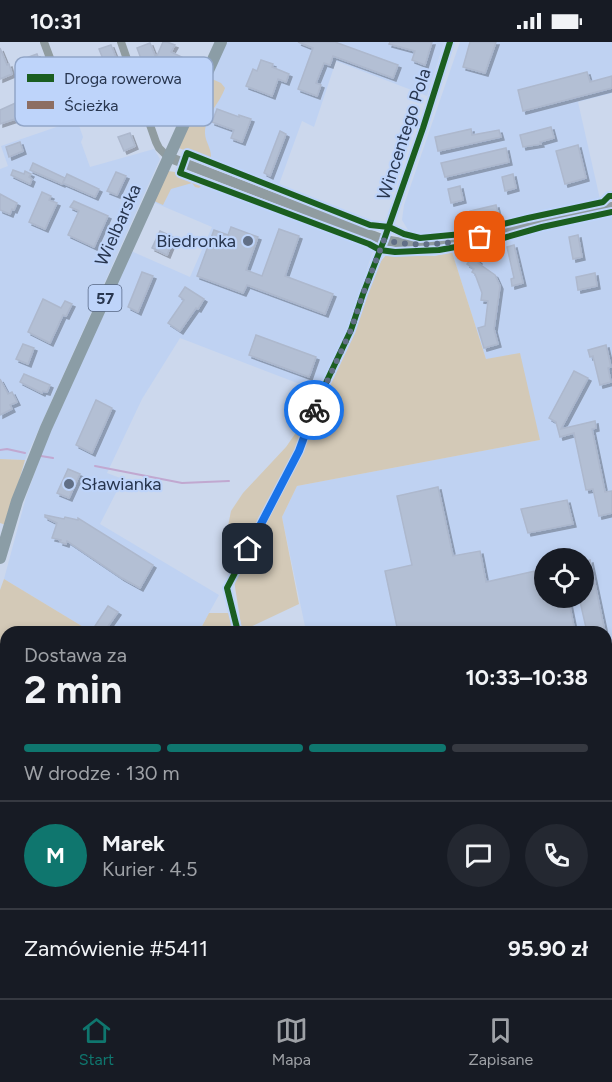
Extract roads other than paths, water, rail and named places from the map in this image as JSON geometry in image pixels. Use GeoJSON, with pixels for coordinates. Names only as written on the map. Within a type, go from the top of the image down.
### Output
{"type":"FeatureCollection","features":[{"type":"Feature","properties":{"kind":"main road","name":"Wielbarska"},"geometry":{"type":"LineString","coordinates":[[213,59],[221,42]]}},
{"type":"Feature","properties":{"kind":"main road","name":"Wielbarska"},"geometry":{"type":"LineString","coordinates":[[0,558],[17,501],[42,438],[182,126]]}},
{"type":"Feature","properties":{"kind":"street"},"geometry":{"type":"LineString","coordinates":[[44,42],[50,57]]}},
{"type":"Feature","properties":{"kind":"street"},"geometry":{"type":"LineString","coordinates":[[121,42],[126,57]]}},
{"type":"Feature","properties":{"kind":"street","name":"Wincentego Pola"},"geometry":{"type":"LineString","coordinates":[[236,626],[227,588],[299,451],[315,406],[351,330],[423,128],[450,42]]}},
{"type":"Feature","properties":{"kind":"street"},"geometry":{"type":"LineString","coordinates":[[150,126],[156,142],[168,157],[384,240],[404,244],[441,244],[460,241],[612,207]]}},
{"type":"Feature","properties":{"kind":"waterway"},"geometry":{"type":"LineString","coordinates":[[0,450],[7,449],[25,453]]}},
{"type":"Feature","properties":{"kind":"waterway"},"geometry":{"type":"LineString","coordinates":[[41,456],[53,458]]}},
{"type":"Feature","properties":{"kind":"waterway"},"geometry":{"type":"LineString","coordinates":[[95,466],[182,483],[229,481]]}},
{"type":"Feature","properties":{"kind":"place","name":"Biedronka"},"geometry":{"type":"Point","coordinates":[248,241]}},
{"type":"Feature","properties":{"kind":"place","name":"Sławianka"},"geometry":{"type":"Point","coordinates":[69,484]}}]}
